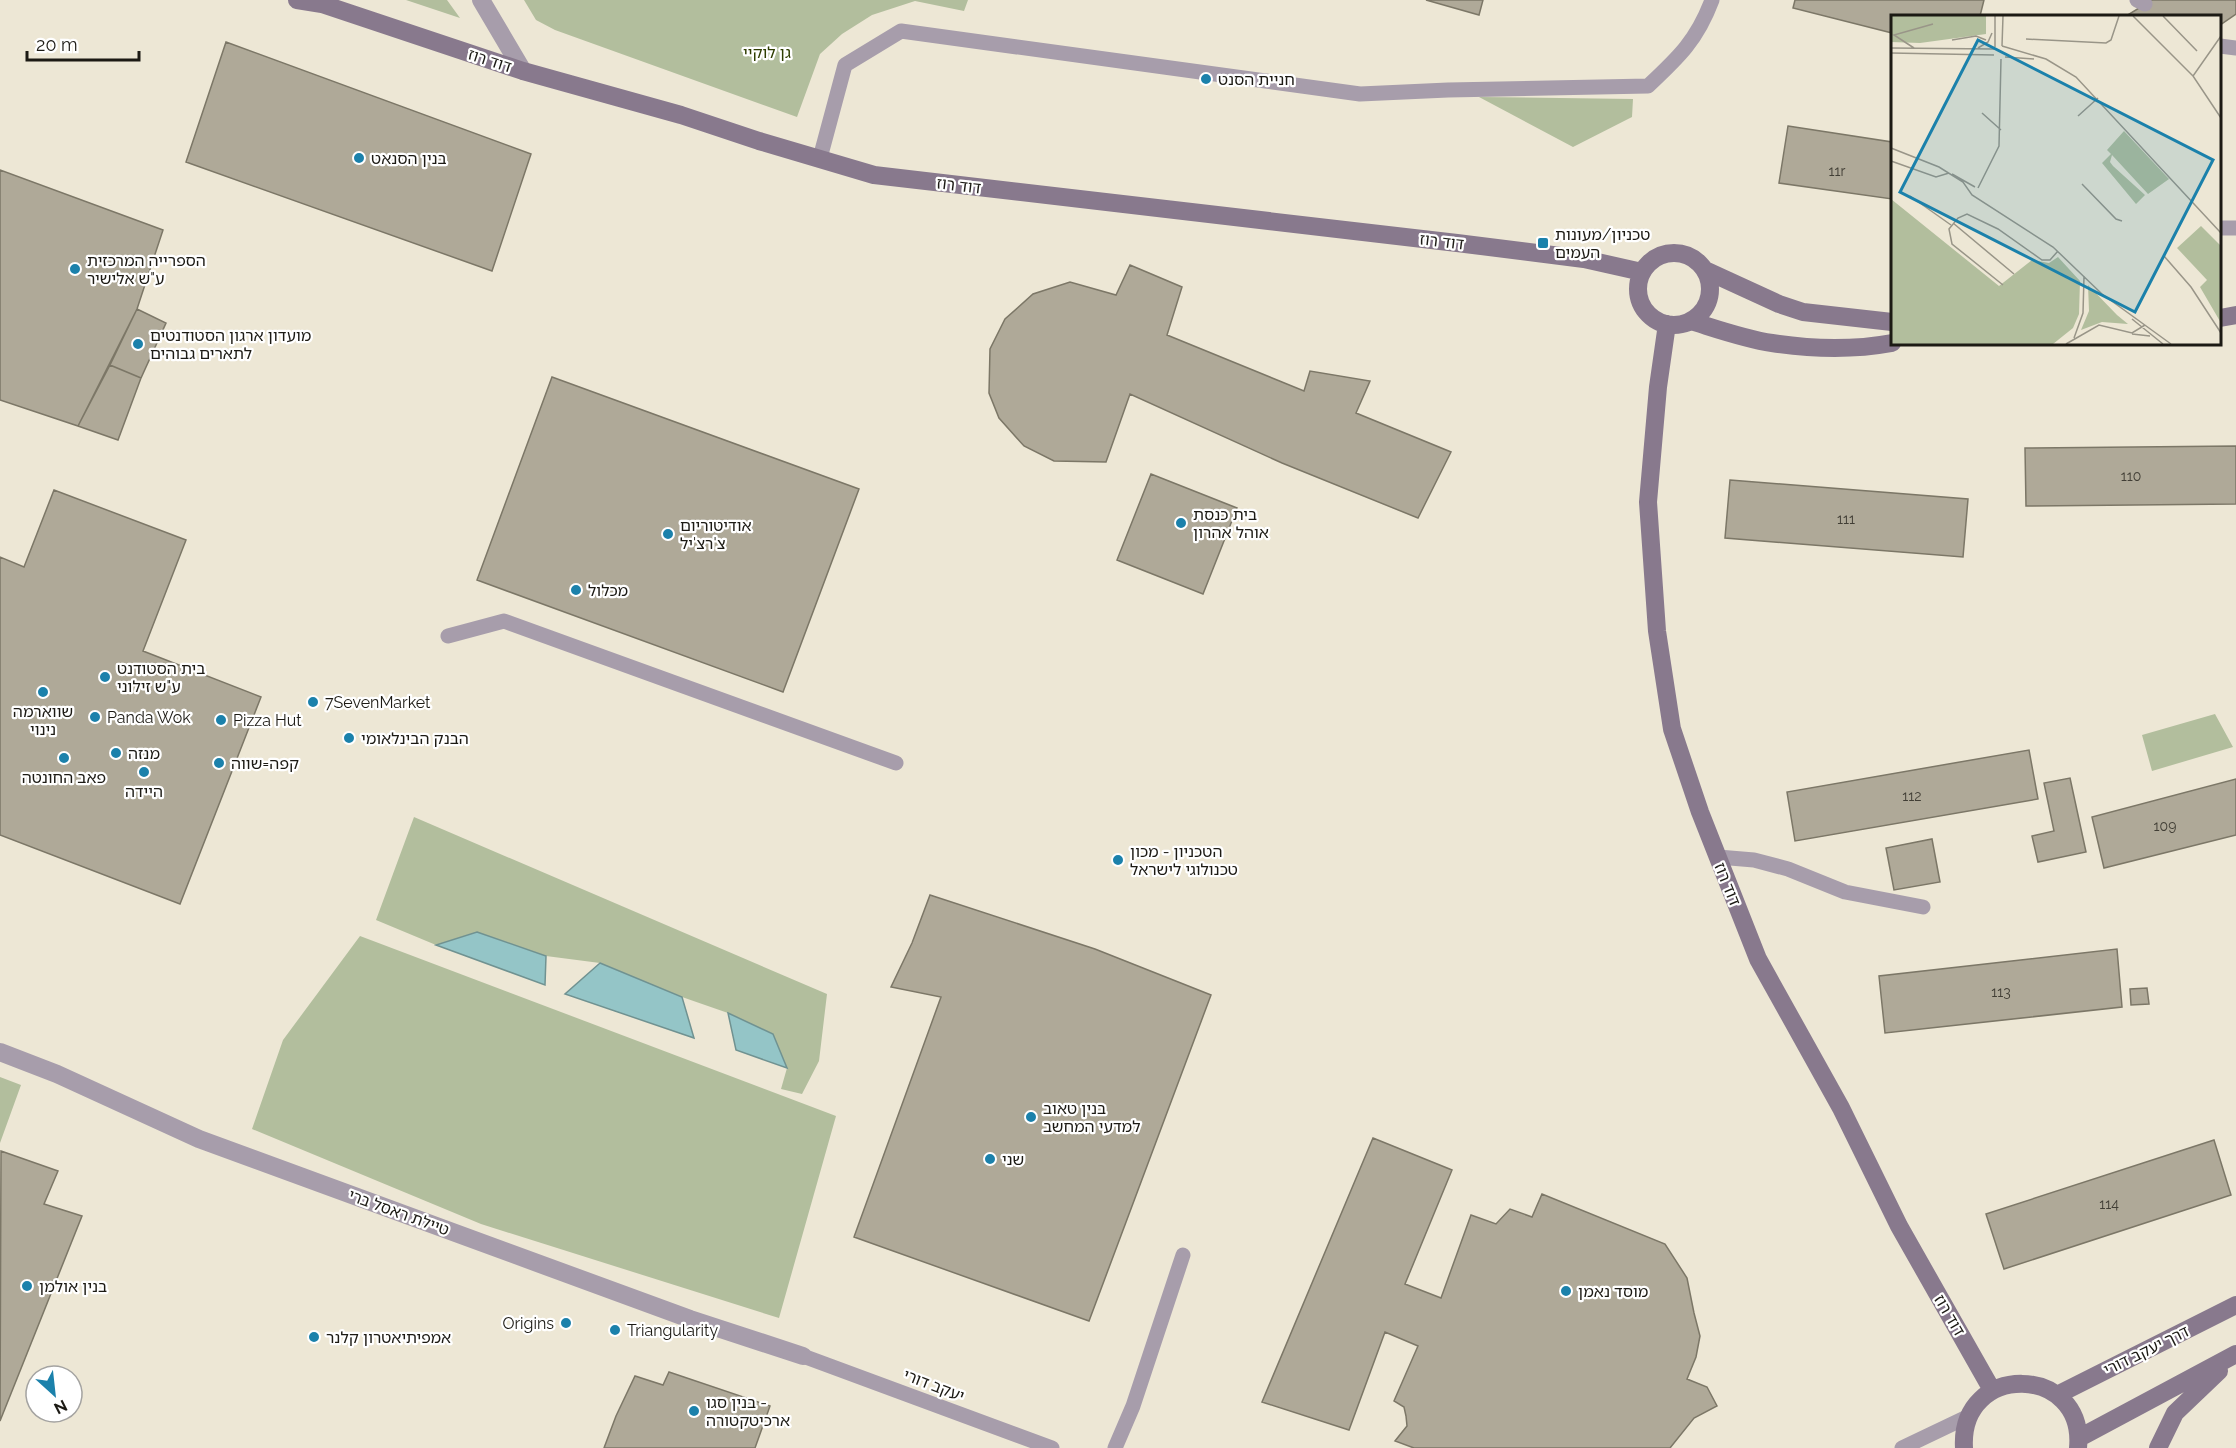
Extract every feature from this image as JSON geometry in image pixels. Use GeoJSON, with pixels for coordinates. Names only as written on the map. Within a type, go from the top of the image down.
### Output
{"type":"FeatureCollection","features":[{"type":"Feature","properties":{"kind":"street","name":"דוד רוז"},"geometry":{"type":"LineString","coordinates":[[297,0],[322,4],[523,71],[681,115],[874,175],[1573,258],[1642,272]]}},
{"type":"Feature","properties":{"kind":"street"},"geometry":{"type":"LineString","coordinates":[[481,0],[523,71]]}},
{"type":"Feature","properties":{"kind":"street"},"geometry":{"type":"LineString","coordinates":[[1680,252],[1700,262],[1707,271],[1711,282],[1711,293],[1700,314],[1691,321],[1679,325],[1667,324],[1656,321],[1647,314],[1638,294],[1642,272],[1648,263],[1658,256],[1680,252]]}},
{"type":"Feature","properties":{"kind":"street"},"geometry":{"type":"LineString","coordinates":[[1707,271],[1779,304],[1803,312],[1891,322]]}},
{"type":"Feature","properties":{"kind":"street"},"geometry":{"type":"LineString","coordinates":[[2221,318],[2236,315]]}},
{"type":"Feature","properties":{"kind":"street"},"geometry":{"type":"LineString","coordinates":[[1691,321],[1771,343],[1826,347],[1871,347],[1891,343]]}},
{"type":"Feature","properties":{"kind":"street","name":"דוד רוז"},"geometry":{"type":"LineString","coordinates":[[1667,324],[1658,387],[1648,502],[1657,631],[1672,729],[1700,812],[1758,959],[1840,1108],[1899,1226],[1992,1390]]}},
{"type":"Feature","properties":{"kind":"street","name":"טיילת ראסל ברי"},"geometry":{"type":"LineString","coordinates":[[0,1052],[57,1074],[199,1139],[690,1319],[803,1356]]}},
{"type":"Feature","properties":{"kind":"street","name":"דרך יעקב דורי"},"geometry":{"type":"LineString","coordinates":[[2057,1395],[2236,1305]]}},
{"type":"Feature","properties":{"kind":"street"},"geometry":{"type":"LineString","coordinates":[[1964,1448],[1963,1435],[1967,1418],[1978,1402],[1992,1390],[2008,1384],[2025,1383],[2042,1387],[2057,1395],[2069,1407],[2076,1421],[2078,1443],[2236,1354]]}},
{"type":"Feature","properties":{"kind":"street"},"geometry":{"type":"LineString","coordinates":[[2158,1448],[2175,1413],[2236,1354]]}},
{"type":"Feature","properties":{"kind":"lane"},"geometry":{"type":"LineString","coordinates":[[820,158],[845,65],[901,31],[1360,94],[1648,86],[1679,57],[1704,23],[1712,0]]}},
{"type":"Feature","properties":{"kind":"lane"},"geometry":{"type":"LineString","coordinates":[[2221,46],[2236,48]]}},
{"type":"Feature","properties":{"kind":"lane"},"geometry":{"type":"LineString","coordinates":[[448,636],[504,621],[896,763]]}},
{"type":"Feature","properties":{"kind":"lane"},"geometry":{"type":"LineString","coordinates":[[1718,857],[1754,860],[1788,869],[1845,892],[1923,907]]}},
{"type":"Feature","properties":{"kind":"lane"},"geometry":{"type":"LineString","coordinates":[[1115,1448],[1132,1406],[1183,1255]]}},
{"type":"Feature","properties":{"kind":"lane","name":"יעקב דורי"},"geometry":{"type":"LineString","coordinates":[[803,1356],[1052,1448]]}},
{"type":"Feature","properties":{"kind":"lane"},"geometry":{"type":"LineString","coordinates":[[1902,1448],[1967,1418]]}},
{"type":"Feature","properties":{"kind":"green space"},"geometry":{"type":"Polygon","coordinates":[[[406,0],[447,0],[460,18],[406,0]]]}},
{"type":"Feature","properties":{"kind":"green space","name":"גן לוקיי"},"geometry":{"type":"Polygon","coordinates":[[[524,0],[968,0],[964,11],[915,1],[872,15],[842,34],[820,54],[797,117],[555,30],[536,20],[524,0]]]}},
{"type":"Feature","properties":{"kind":"green space"},"geometry":{"type":"Polygon","coordinates":[[[1479,97],[1633,99],[1632,117],[1573,147],[1479,97]]]}},
{"type":"Feature","properties":{"kind":"green space"},"geometry":{"type":"Polygon","coordinates":[[[2215,714],[2233,747],[2152,771],[2142,735],[2215,714]]]}},
{"type":"Feature","properties":{"kind":"green space"},"geometry":{"type":"Polygon","coordinates":[[[414,817],[827,994],[819,1061],[802,1094],[781,1089],[787,1068],[773,1034],[728,1013],[682,997],[600,963],[546,956],[477,932],[436,945],[376,920],[414,817]]]}},
{"type":"Feature","properties":{"kind":"green space"},"geometry":{"type":"Polygon","coordinates":[[[360,936],[836,1116],[779,1318],[481,1224],[252,1129],[283,1040],[360,936]]]}},
{"type":"Feature","properties":{"kind":"green space"},"geometry":{"type":"Polygon","coordinates":[[[0,1077],[21,1085],[0,1143],[0,1077]]]}},
{"type":"Feature","properties":{"kind":"water"},"geometry":{"type":"Polygon","coordinates":[[[477,932],[546,956],[545,985],[436,945],[477,932]]]}},
{"type":"Feature","properties":{"kind":"water"},"geometry":{"type":"Polygon","coordinates":[[[600,963],[682,997],[694,1038],[565,994],[600,963]]]}},
{"type":"Feature","properties":{"kind":"water"},"geometry":{"type":"Polygon","coordinates":[[[728,1013],[773,1034],[787,1068],[736,1050],[728,1013]]]}},
{"type":"Feature","properties":{"kind":"building"},"geometry":{"type":"Polygon","coordinates":[[[1426,0],[1483,0],[1479,15],[1426,0]]]}},
{"type":"Feature","properties":{"kind":"building"},"geometry":{"type":"Polygon","coordinates":[[[1795,0],[1984,0],[1980,15],[1891,15],[1891,33],[1793,8],[1795,0]]]}},
{"type":"Feature","properties":{"kind":"building"},"geometry":{"type":"Polygon","coordinates":[[[2152,0],[2236,0],[2236,14],[2221,24],[2221,15],[2128,15],[2152,0]]]}},
{"type":"Feature","properties":{"kind":"building","name":"בנין הסנאט"},"geometry":{"type":"Polygon","coordinates":[[[226,42],[531,154],[492,271],[186,162],[226,42]]]}},
{"type":"Feature","properties":{"kind":"building"},"geometry":{"type":"Polygon","coordinates":[[[1788,126],[1891,142],[1891,199],[1779,183],[1788,126]]]}},
{"type":"Feature","properties":{"kind":"building","name":"הספרייה המרכזית ע\"ש אלישיר"},"geometry":{"type":"Polygon","coordinates":[[[0,170],[163,230],[137,309],[78,426],[0,400],[0,170]]]}},
{"type":"Feature","properties":{"kind":"building"},"geometry":{"type":"Polygon","coordinates":[[[1130,265],[1182,287],[1167,335],[1304,391],[1310,371],[1370,381],[1356,413],[1451,452],[1418,518],[1282,463],[1130,394],[1106,462],[1054,461],[1024,446],[999,418],[989,393],[990,349],[1005,319],[1033,294],[1070,282],[1116,295],[1130,265]]]}},
{"type":"Feature","properties":{"kind":"building","name":"מועדון ארגון הסטודנטים לתארים גבוהים"},"geometry":{"type":"Polygon","coordinates":[[[137,309],[166,323],[141,378],[110,365],[137,309]]]}},
{"type":"Feature","properties":{"kind":"building"},"geometry":{"type":"Polygon","coordinates":[[[110,365],[141,378],[118,440],[78,426],[110,365]]]}},
{"type":"Feature","properties":{"kind":"building","name":"אודיטוריום צ'רצ'יל"},"geometry":{"type":"Polygon","coordinates":[[[552,377],[859,489],[783,692],[477,580],[552,377]]]}},
{"type":"Feature","properties":{"kind":"building"},"geometry":{"type":"Polygon","coordinates":[[[2236,446],[2236,504],[2026,506],[2025,448],[2236,446]]]}},
{"type":"Feature","properties":{"kind":"building","name":"בית כנסת אוהל אהרון"},"geometry":{"type":"Polygon","coordinates":[[[1151,474],[1237,508],[1203,594],[1117,560],[1151,474]]]}},
{"type":"Feature","properties":{"kind":"building"},"geometry":{"type":"Polygon","coordinates":[[[1730,480],[1968,499],[1963,557],[1725,538],[1730,480]]]}},
{"type":"Feature","properties":{"kind":"building","name":"בית הסטודנט ע\"ש זילוני"},"geometry":{"type":"Polygon","coordinates":[[[54,490],[186,540],[143,651],[261,697],[180,904],[0,835],[0,557],[24,567],[54,490]]]}},
{"type":"Feature","properties":{"kind":"building"},"geometry":{"type":"Polygon","coordinates":[[[2029,750],[2038,799],[1795,841],[1787,792],[2029,750]]]}},
{"type":"Feature","properties":{"kind":"building"},"geometry":{"type":"Polygon","coordinates":[[[2070,778],[2086,852],[2038,862],[2032,836],[2054,831],[2044,783],[2070,778]]]}},
{"type":"Feature","properties":{"kind":"building"},"geometry":{"type":"Polygon","coordinates":[[[2236,779],[2236,835],[2104,868],[2092,817],[2236,779]]]}},
{"type":"Feature","properties":{"kind":"building"},"geometry":{"type":"Polygon","coordinates":[[[1932,839],[1940,882],[1894,890],[1886,848],[1932,839]]]}},
{"type":"Feature","properties":{"kind":"building","name":"בנין טאוב למדעי המחשב"},"geometry":{"type":"Polygon","coordinates":[[[930,895],[1095,949],[1211,995],[1089,1321],[854,1237],[941,997],[891,987],[912,943],[930,895]]]}},
{"type":"Feature","properties":{"kind":"building"},"geometry":{"type":"Polygon","coordinates":[[[2117,949],[2122,1007],[1885,1033],[1879,976],[2117,949]]]}},
{"type":"Feature","properties":{"kind":"building"},"geometry":{"type":"Polygon","coordinates":[[[2147,988],[2149,1004],[2131,1005],[2130,989],[2147,988]]]}},
{"type":"Feature","properties":{"kind":"building","name":"מוסד נאמן"},"geometry":{"type":"Polygon","coordinates":[[[1373,1138],[1452,1170],[1405,1284],[1441,1298],[1471,1215],[1496,1224],[1510,1209],[1532,1217],[1542,1194],[1665,1244],[1687,1278],[1700,1336],[1696,1357],[1687,1379],[1707,1387],[1717,1406],[1694,1418],[1670,1448],[1414,1448],[1395,1441],[1407,1426],[1404,1407],[1394,1401],[1418,1346],[1385,1332],[1349,1430],[1262,1402],[1373,1138]]]}},
{"type":"Feature","properties":{"kind":"building"},"geometry":{"type":"Polygon","coordinates":[[[2214,1140],[2231,1195],[2004,1269],[1986,1214],[2214,1140]]]}},
{"type":"Feature","properties":{"kind":"building","name":"בנין אולמן"},"geometry":{"type":"Polygon","coordinates":[[[1,1151],[58,1171],[44,1204],[82,1216],[0,1421],[1,1151]]]}},
{"type":"Feature","properties":{"kind":"building","name":"בנין סגו - ארכיטקטורה"},"geometry":{"type":"Polygon","coordinates":[[[669,1372],[770,1406],[755,1448],[604,1448],[635,1376],[663,1385],[669,1372]]]}},
{"type":"Feature","properties":{"kind":"place","name":"חניית הסנט"},"geometry":{"type":"Point","coordinates":[1206,79]}},
{"type":"Feature","properties":{"kind":"place","name":"בנין הסנאט"},"geometry":{"type":"Point","coordinates":[359,158]}},
{"type":"Feature","properties":{"kind":"place","name":"טכניון/מעונות העמים"},"geometry":{"type":"Point","coordinates":[1543,243]}},
{"type":"Feature","properties":{"kind":"place","name":"הספרייה המרכזית ע\"ש אלישיר"},"geometry":{"type":"Point","coordinates":[75,269]}},
{"type":"Feature","properties":{"kind":"place","name":"מועדון ארגון הסטודנטים לתארים גבוהים"},"geometry":{"type":"Point","coordinates":[138,344]}},
{"type":"Feature","properties":{"kind":"place","name":"בית כנסת אוהל אהרון"},"geometry":{"type":"Point","coordinates":[1181,523]}},
{"type":"Feature","properties":{"kind":"place","name":"אודיטוריום צ'רצ'יל"},"geometry":{"type":"Point","coordinates":[668,534]}},
{"type":"Feature","properties":{"kind":"place","name":"מכלול"},"geometry":{"type":"Point","coordinates":[576,590]}},
{"type":"Feature","properties":{"kind":"place","name":"בית הסטודנט ע\"ש זילוני"},"geometry":{"type":"Point","coordinates":[105,677]}},
{"type":"Feature","properties":{"kind":"place","name":"שווארמה נינוי"},"geometry":{"type":"Point","coordinates":[43,692]}},
{"type":"Feature","properties":{"kind":"place","name":"7SevenMarket"},"geometry":{"type":"Point","coordinates":[313,702]}},
{"type":"Feature","properties":{"kind":"place","name":"Panda Wok"},"geometry":{"type":"Point","coordinates":[95,717]}},
{"type":"Feature","properties":{"kind":"place","name":"Pizza Hut"},"geometry":{"type":"Point","coordinates":[221,720]}},
{"type":"Feature","properties":{"kind":"place","name":"הבנק הבינלאומי"},"geometry":{"type":"Point","coordinates":[349,738]}},
{"type":"Feature","properties":{"kind":"place","name":"מנזה"},"geometry":{"type":"Point","coordinates":[116,753]}},
{"type":"Feature","properties":{"kind":"place","name":"פאב החונטה"},"geometry":{"type":"Point","coordinates":[64,758]}},
{"type":"Feature","properties":{"kind":"place","name":"קפה=שווה"},"geometry":{"type":"Point","coordinates":[219,763]}},
{"type":"Feature","properties":{"kind":"place","name":"היידה"},"geometry":{"type":"Point","coordinates":[144,772]}},
{"type":"Feature","properties":{"kind":"place","name":"הטכניון - מכון טכנולוגי לישראל"},"geometry":{"type":"Point","coordinates":[1118,860]}},
{"type":"Feature","properties":{"kind":"place","name":"בנין טאוב למדעי המחשב"},"geometry":{"type":"Point","coordinates":[1031,1117]}},
{"type":"Feature","properties":{"kind":"place","name":"שני"},"geometry":{"type":"Point","coordinates":[990,1159]}},
{"type":"Feature","properties":{"kind":"place","name":"בנין אולמן"},"geometry":{"type":"Point","coordinates":[27,1286]}},
{"type":"Feature","properties":{"kind":"place","name":"מוסד נאמן"},"geometry":{"type":"Point","coordinates":[1566,1291]}},
{"type":"Feature","properties":{"kind":"place","name":"Origins"},"geometry":{"type":"Point","coordinates":[566,1323]}},
{"type":"Feature","properties":{"kind":"place","name":"Triangularity"},"geometry":{"type":"Point","coordinates":[615,1330]}},
{"type":"Feature","properties":{"kind":"place","name":"אמפיתיאטרון קלנר"},"geometry":{"type":"Point","coordinates":[314,1337]}},
{"type":"Feature","properties":{"kind":"place","name":"בנין סגו - ארכיטקטורה"},"geometry":{"type":"Point","coordinates":[694,1411]}}]}
